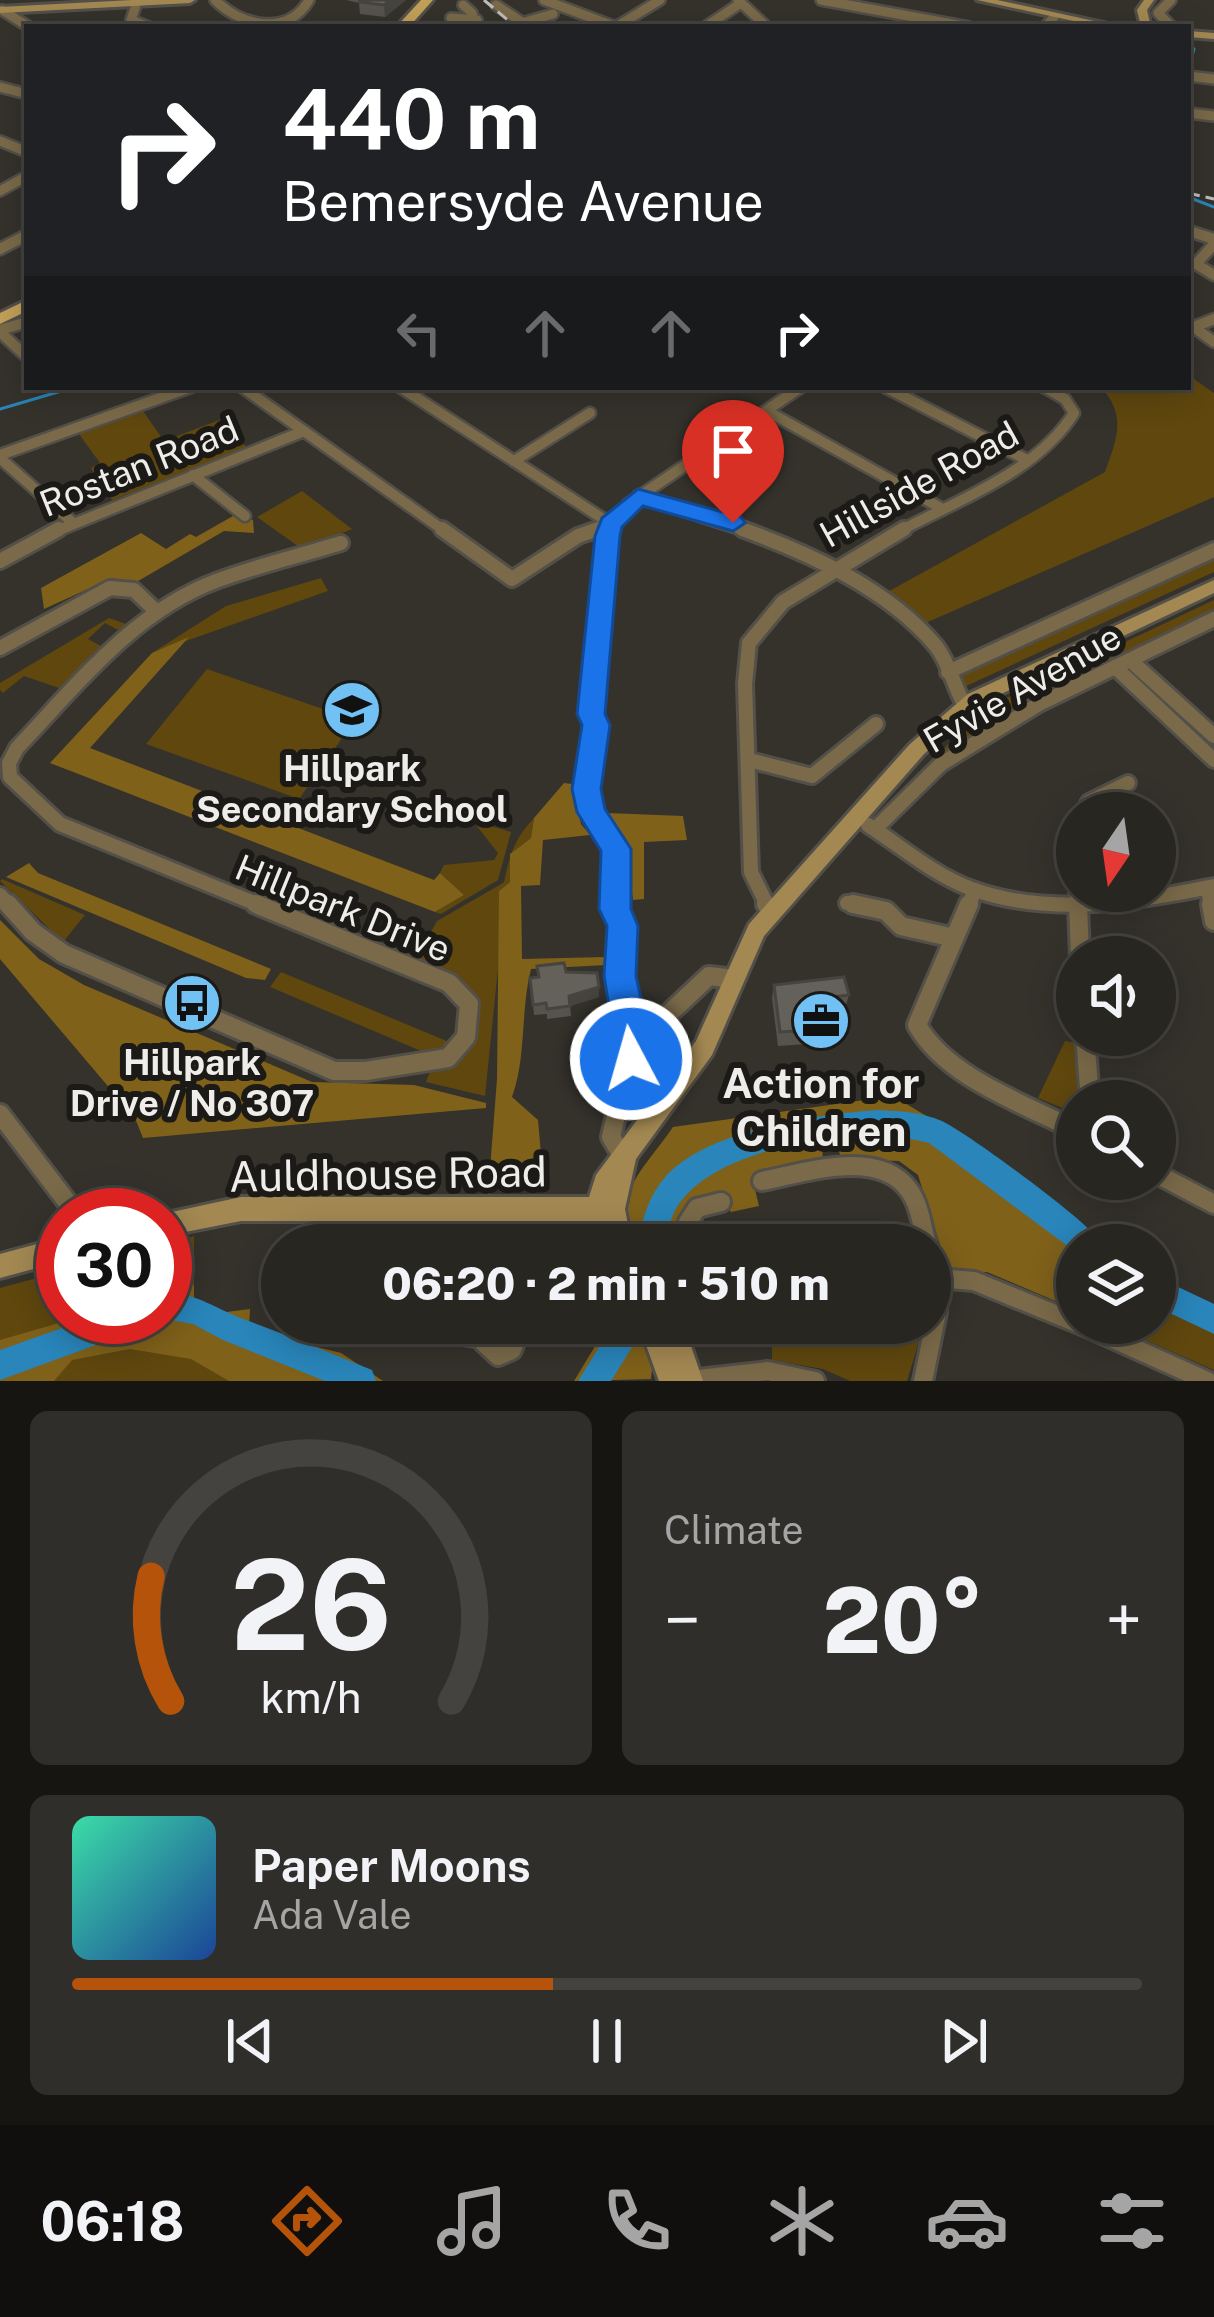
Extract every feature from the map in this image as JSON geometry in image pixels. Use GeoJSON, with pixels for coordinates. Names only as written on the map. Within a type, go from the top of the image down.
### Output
{"type":"FeatureCollection","features":[{"type":"Feature","properties":{"kind":"main road"},"geometry":{"type":"LineString","coordinates":[[1,10],[190,0]]}},
{"type":"Feature","properties":{"kind":"main road"},"geometry":{"type":"LineString","coordinates":[[406,24],[427,0]]}},
{"type":"Feature","properties":{"kind":"main road"},"geometry":{"type":"LineString","coordinates":[[982,0],[1050,22]]}},
{"type":"Feature","properties":{"kind":"main road"},"geometry":{"type":"LineString","coordinates":[[604,1224],[625,1160],[704,1048],[747,944],[770,910],[854,816],[964,706],[1214,586]]}},
{"type":"Feature","properties":{"kind":"main road","name":"Auldhouse Road"},"geometry":{"type":"LineString","coordinates":[[192,1219],[241,1209],[605,1210]]}},
{"type":"Feature","properties":{"kind":"main road"},"geometry":{"type":"LineString","coordinates":[[605,1210],[611,1224]]}},
{"type":"Feature","properties":{"kind":"main road"},"geometry":{"type":"LineString","coordinates":[[0,1266],[36,1256]]}},
{"type":"Feature","properties":{"kind":"main road"},"geometry":{"type":"LineString","coordinates":[[659,1344],[672,1381]]}},
{"type":"Feature","properties":{"kind":"main road"},"geometry":{"type":"LineString","coordinates":[[677,1344],[689,1381]]}},
{"type":"Feature","properties":{"kind":"street"},"geometry":{"type":"LineString","coordinates":[[215,0],[227,12],[264,24],[296,18],[310,0]]}},
{"type":"Feature","properties":{"kind":"street"},"geometry":{"type":"LineString","coordinates":[[544,0],[608,24]]}},
{"type":"Feature","properties":{"kind":"street"},"geometry":{"type":"LineString","coordinates":[[621,24],[660,0]]}},
{"type":"Feature","properties":{"kind":"street"},"geometry":{"type":"LineString","coordinates":[[820,0],[938,24]]}},
{"type":"Feature","properties":{"kind":"street"},"geometry":{"type":"LineString","coordinates":[[1169,24],[1159,13],[1171,0]]}},
{"type":"Feature","properties":{"kind":"street"},"geometry":{"type":"LineString","coordinates":[[709,24],[739,2],[764,24]]}},
{"type":"Feature","properties":{"kind":"street"},"geometry":{"type":"LineString","coordinates":[[141,24],[131,20],[142,4]]}},
{"type":"Feature","properties":{"kind":"street"},"geometry":{"type":"LineString","coordinates":[[524,24],[500,8],[526,4]]}},
{"type":"Feature","properties":{"kind":"street"},"geometry":{"type":"LineString","coordinates":[[477,23],[460,11],[477,23]]}},
{"type":"Feature","properties":{"kind":"street"},"geometry":{"type":"LineString","coordinates":[[528,24],[553,14]]}},
{"type":"Feature","properties":{"kind":"street"},"geometry":{"type":"LineString","coordinates":[[579,24],[588,17]]}},
{"type":"Feature","properties":{"kind":"street"},"geometry":{"type":"LineString","coordinates":[[1214,241],[1196,263],[1214,275]]}},
{"type":"Feature","properties":{"kind":"street"},"geometry":{"type":"LineString","coordinates":[[1191,325],[1214,320]]}},
{"type":"Feature","properties":{"kind":"street"},"geometry":{"type":"LineString","coordinates":[[1191,325],[1214,342]]}},
{"type":"Feature","properties":{"kind":"street"},"geometry":{"type":"LineString","coordinates":[[0,331],[24,354]]}},
{"type":"Feature","properties":{"kind":"street"},"geometry":{"type":"LineString","coordinates":[[72,522],[0,456],[182,390]]}},
{"type":"Feature","properties":{"kind":"street"},"geometry":{"type":"LineString","coordinates":[[246,390],[512,579],[578,536],[610,524],[638,496],[797,390]]}},
{"type":"Feature","properties":{"kind":"street"},"geometry":{"type":"LineString","coordinates":[[405,390],[610,524]]}},
{"type":"Feature","properties":{"kind":"street"},"geometry":{"type":"LineString","coordinates":[[891,390],[1028,460]]}},
{"type":"Feature","properties":{"kind":"street","name":"Hillside Road"},"geometry":{"type":"LineString","coordinates":[[770,910],[752,882],[748,645],[765,618],[829,568],[1028,460],[1064,433],[1074,420],[1071,406],[1049,390]]}},
{"type":"Feature","properties":{"kind":"street"},"geometry":{"type":"LineString","coordinates":[[767,411],[941,508]]}},
{"type":"Feature","properties":{"kind":"street"},"geometry":{"type":"LineString","coordinates":[[514,460],[590,413]]}},
{"type":"Feature","properties":{"kind":"street","name":"Rostan Road"},"geometry":{"type":"LineString","coordinates":[[0,561],[72,522],[304,431]]}},
{"type":"Feature","properties":{"kind":"street"},"geometry":{"type":"LineString","coordinates":[[193,475],[244,516]]}},
{"type":"Feature","properties":{"kind":"street"},"geometry":{"type":"LineString","coordinates":[[638,496],[733,523],[829,568],[924,635],[964,706]]}},
{"type":"Feature","properties":{"kind":"street"},"geometry":{"type":"LineString","coordinates":[[610,524],[591,714],[596,725],[586,789],[591,812],[616,849],[620,976],[630,1025],[629,1070],[611,1129],[613,1144],[625,1160]]}},
{"type":"Feature","properties":{"kind":"street","name":"Hillpark Drive"},"geometry":{"type":"LineString","coordinates":[[0,896],[33,932],[64,954],[318,1067],[350,1072],[426,1064],[448,1058],[462,1045],[469,1004],[451,984],[60,824],[10,777],[12,755],[26,738],[123,637],[157,612],[212,583],[340,544]]}},
{"type":"Feature","properties":{"kind":"street"},"geometry":{"type":"LineString","coordinates":[[948,672],[1214,550]]}},
{"type":"Feature","properties":{"kind":"street"},"geometry":{"type":"LineString","coordinates":[[0,648],[110,588],[134,590],[157,612]]}},
{"type":"Feature","properties":{"kind":"street","name":"Fyvie Avenue"},"geometry":{"type":"LineString","coordinates":[[875,829],[941,764],[1040,704],[1214,620]]}},
{"type":"Feature","properties":{"kind":"street"},"geometry":{"type":"LineString","coordinates":[[1122,663],[1214,736]]}},
{"type":"Feature","properties":{"kind":"street"},"geometry":{"type":"LineString","coordinates":[[1122,663],[1214,760]]}},
{"type":"Feature","properties":{"kind":"street"},"geometry":{"type":"LineString","coordinates":[[748,760],[812,776],[875,724]]}},
{"type":"Feature","properties":{"kind":"street"},"geometry":{"type":"LineString","coordinates":[[1110,792],[1128,783]]}},
{"type":"Feature","properties":{"kind":"street"},"geometry":{"type":"LineString","coordinates":[[854,816],[976,890],[1005,898],[1056,897]]}},
{"type":"Feature","properties":{"kind":"street"},"geometry":{"type":"LineString","coordinates":[[1176,890],[1211,887],[1214,921]]}},
{"type":"Feature","properties":{"kind":"street"},"geometry":{"type":"LineString","coordinates":[[976,890],[916,1025],[918,1033],[938,1054],[1056,1119]]}},
{"type":"Feature","properties":{"kind":"street"},"geometry":{"type":"LineString","coordinates":[[847,903],[886,911],[901,926],[954,938]]}},
{"type":"Feature","properties":{"kind":"street"},"geometry":{"type":"LineString","coordinates":[[630,1025],[660,1022],[709,976],[734,979]]}},
{"type":"Feature","properties":{"kind":"street"},"geometry":{"type":"LineString","coordinates":[[0,1114],[56,1188]]}},
{"type":"Feature","properties":{"kind":"street"},"geometry":{"type":"LineString","coordinates":[[762,1180],[863,1167],[889,1173],[908,1189],[920,1224]]}},
{"type":"Feature","properties":{"kind":"street"},"geometry":{"type":"LineString","coordinates":[[1176,1184],[1214,1204]]}},
{"type":"Feature","properties":{"kind":"street"},"geometry":{"type":"LineString","coordinates":[[688,1224],[697,1208],[722,1202]]}},
{"type":"Feature","properties":{"kind":"street"},"geometry":{"type":"LineString","coordinates":[[330,1224],[332,1208]]}},
{"type":"Feature","properties":{"kind":"street"},"geometry":{"type":"LineString","coordinates":[[951,1280],[987,1286],[1056,1314]]}},
{"type":"Feature","properties":{"kind":"street"},"geometry":{"type":"LineString","coordinates":[[922,1381],[930,1344]]}},
{"type":"Feature","properties":{"kind":"street"},"geometry":{"type":"LineString","coordinates":[[1124,1344],[1207,1381]]}},
{"type":"Feature","properties":{"kind":"street"},"geometry":{"type":"LineString","coordinates":[[689,1381],[742,1370],[779,1369],[815,1381]]}},
{"type":"Feature","properties":{"kind":"shaded area"},"geometry":{"type":"Polygon","coordinates":[[[1191,377],[1214,393],[1214,497],[921,625],[882,595],[1105,472],[1116,438],[1117,418],[1103,390],[1191,390],[1191,377]]]}},
{"type":"Feature","properties":{"kind":"shaded area"},"geometry":{"type":"Polygon","coordinates":[[[143,411],[164,441],[222,419],[247,448],[112,500],[91,468],[100,463],[79,434],[143,411]]]}},
{"type":"Feature","properties":{"kind":"shaded area"},"geometry":{"type":"Polygon","coordinates":[[[302,491],[352,529],[302,549],[257,517],[302,491]]]}},
{"type":"Feature","properties":{"kind":"shaded area"},"geometry":{"type":"Polygon","coordinates":[[[233,516],[253,520],[254,533],[224,531],[133,584],[112,578],[44,609],[41,588],[141,533],[166,549],[233,516]]]}},
{"type":"Feature","properties":{"kind":"shaded area"},"geometry":{"type":"Polygon","coordinates":[[[1214,557],[1214,572],[964,687],[959,685],[959,673],[1214,557]]]}},
{"type":"Feature","properties":{"kind":"shaded area"},"geometry":{"type":"Polygon","coordinates":[[[321,578],[328,591],[152,653],[226,606],[321,578]]]}},
{"type":"Feature","properties":{"kind":"shaded area"},"geometry":{"type":"Polygon","coordinates":[[[1214,600],[1214,615],[1012,713],[923,769],[985,708],[1214,600]]]}},
{"type":"Feature","properties":{"kind":"shaded area"},"geometry":{"type":"Polygon","coordinates":[[[109,618],[126,624],[118,630],[105,623],[88,639],[101,646],[62,689],[24,676],[3,693],[0,690],[0,683],[109,618]]]}},
{"type":"Feature","properties":{"kind":"shaded area"},"geometry":{"type":"Polygon","coordinates":[[[189,637],[90,748],[434,880],[440,873],[464,895],[435,912],[50,763],[152,653],[189,637]]]}},
{"type":"Feature","properties":{"kind":"shaded area"},"geometry":{"type":"Polygon","coordinates":[[[207,669],[355,720],[299,799],[146,744],[207,669]]]}},
{"type":"Feature","properties":{"kind":"shaded area"},"geometry":{"type":"Polygon","coordinates":[[[564,783],[572,784],[581,824],[590,835],[543,840],[540,885],[521,886],[522,959],[605,957],[606,965],[531,969],[512,1097],[538,1120],[542,1165],[488,1195],[497,1079],[499,891],[510,882],[510,854],[531,838],[534,818],[564,783]]]}},
{"type":"Feature","properties":{"kind":"shaded area"},"geometry":{"type":"Polygon","coordinates":[[[607,813],[683,816],[687,840],[644,842],[644,899],[633,900],[626,850],[607,813]]]}},
{"type":"Feature","properties":{"kind":"shaded area"},"geometry":{"type":"Polygon","coordinates":[[[534,818],[531,838],[512,853],[522,833],[534,818]]]}},
{"type":"Feature","properties":{"kind":"shaded area"},"geometry":{"type":"Polygon","coordinates":[[[472,820],[511,832],[498,880],[441,914],[435,912],[464,895],[440,873],[444,865],[494,860],[498,853],[472,820]]]}},
{"type":"Feature","properties":{"kind":"shaded area"},"geometry":{"type":"Polygon","coordinates":[[[510,858],[510,882],[499,891],[499,959],[485,1096],[426,1082],[430,1071],[466,1048],[480,1007],[453,973],[416,958],[437,921],[504,882],[510,858]]]}},
{"type":"Feature","properties":{"kind":"shaded area"},"geometry":{"type":"Polygon","coordinates":[[[29,863],[38,873],[271,969],[265,980],[246,978],[6,877],[29,863]]]}},
{"type":"Feature","properties":{"kind":"shaded area"},"geometry":{"type":"Polygon","coordinates":[[[2,879],[85,915],[63,942],[2,879]]]}},
{"type":"Feature","properties":{"kind":"shaded area"},"geometry":{"type":"Polygon","coordinates":[[[0,920],[39,959],[84,985],[312,1082],[414,1085],[486,1103],[486,1108],[143,1138],[135,1118],[0,959],[0,920]]]}},
{"type":"Feature","properties":{"kind":"shaded area"},"geometry":{"type":"Polygon","coordinates":[[[281,972],[449,1042],[440,1050],[421,1051],[270,987],[281,972]]]}},
{"type":"Feature","properties":{"kind":"shaded area"},"geometry":{"type":"Polygon","coordinates":[[[1058,1056],[1078,1056],[1081,1080],[1056,1080],[1056,1105],[1038,1098],[1058,1056]]]}},
{"type":"Feature","properties":{"kind":"shaded area"},"geometry":{"type":"Polygon","coordinates":[[[893,1096],[940,1124],[936,1138],[1056,1227],[1056,1301],[987,1272],[951,1269],[951,1224],[933,1224],[918,1175],[899,1161],[842,1159],[837,1147],[822,1147],[823,1159],[752,1177],[759,1206],[731,1212],[719,1193],[698,1200],[688,1224],[624,1224],[634,1182],[673,1127],[893,1096]]]}},
{"type":"Feature","properties":{"kind":"shaded area"},"geometry":{"type":"Polygon","coordinates":[[[192,1237],[194,1305],[211,1314],[250,1310],[249,1324],[261,1331],[261,1344],[304,1344],[341,1353],[383,1381],[0,1381],[0,1288],[36,1278],[36,1344],[192,1344],[192,1237]]]}},
{"type":"Feature","properties":{"kind":"shaded area"},"geometry":{"type":"Polygon","coordinates":[[[192,1286],[194,1305],[211,1314],[250,1309],[249,1324],[261,1331],[261,1344],[304,1344],[341,1353],[383,1381],[229,1381],[191,1359],[130,1349],[72,1360],[54,1381],[0,1381],[0,1340],[36,1330],[36,1344],[192,1344],[192,1286]]]}},
{"type":"Feature","properties":{"kind":"shaded area"},"geometry":{"type":"Polygon","coordinates":[[[1176,1308],[1214,1327],[1214,1370],[1154,1344],[1176,1344],[1176,1308]]]}},
{"type":"Feature","properties":{"kind":"shaded area"},"geometry":{"type":"Polygon","coordinates":[[[596,1344],[650,1344],[654,1352],[651,1379],[574,1381],[596,1344]]]}},
{"type":"Feature","properties":{"kind":"shaded area"},"geometry":{"type":"Polygon","coordinates":[[[772,1344],[918,1344],[907,1381],[850,1381],[823,1369],[772,1360],[772,1344]]]}},
{"type":"Feature","properties":{"kind":"building"},"geometry":{"type":"Polygon","coordinates":[[[360,0],[390,0],[384,5],[360,0]]]}},
{"type":"Feature","properties":{"kind":"building"},"geometry":{"type":"Polygon","coordinates":[[[564,963],[566,972],[597,973],[599,987],[569,996],[570,1006],[547,1009],[546,1003],[533,1005],[530,978],[539,977],[537,966],[564,963]]]}},
{"type":"Feature","properties":{"kind":"building"},"geometry":{"type":"Polygon","coordinates":[[[844,977],[849,995],[832,997],[840,1028],[780,1032],[774,985],[844,977]]]}},
{"type":"Feature","properties":{"kind":"waterway"},"geometry":{"type":"LineString","coordinates":[[1155,15],[1162,24]]}},
{"type":"Feature","properties":{"kind":"waterway"},"geometry":{"type":"LineString","coordinates":[[1191,46],[1191,60]]}},
{"type":"Feature","properties":{"kind":"waterway"},"geometry":{"type":"LineString","coordinates":[[1191,198],[1214,207]]}},
{"type":"Feature","properties":{"kind":"waterway"},"geometry":{"type":"LineString","coordinates":[[0,409],[65,390]]}},
{"type":"Feature","properties":{"kind":"waterway"},"geometry":{"type":"LineString","coordinates":[[656,1224],[669,1194],[702,1165],[766,1140],[878,1122],[934,1131],[1062,1224]]}},
{"type":"Feature","properties":{"kind":"waterway"},"geometry":{"type":"LineString","coordinates":[[1176,1301],[1214,1319]]}},
{"type":"Feature","properties":{"kind":"waterway"},"geometry":{"type":"LineString","coordinates":[[192,1310],[361,1381]]}},
{"type":"Feature","properties":{"kind":"waterway"},"geometry":{"type":"LineString","coordinates":[[0,1365],[59,1344]]}},
{"type":"Feature","properties":{"kind":"waterway"},"geometry":{"type":"LineString","coordinates":[[593,1381],[618,1344]]}},
{"type":"Feature","properties":{"kind":"railway"},"geometry":{"type":"LineString","coordinates":[[484,0],[512,24]]}},
{"type":"Feature","properties":{"kind":"railway"},"geometry":{"type":"LineString","coordinates":[[1191,194],[1214,199]]}},
{"type":"Feature","properties":{"kind":"place","name":"Hillpark Secondary School"},"geometry":{"type":"Point","coordinates":[352,710]}},
{"type":"Feature","properties":{"kind":"place","name":"Hillpark Drive / No 307"},"geometry":{"type":"Point","coordinates":[192,1003]}},
{"type":"Feature","properties":{"kind":"place","name":"Action for Children"},"geometry":{"type":"Point","coordinates":[821,1021]}},
{"type":"Feature","properties":{"kind":"route"},"geometry":{"type":"LineString","coordinates":[[631,1059],[620,976],[622,926],[615,909],[616,849],[591,812],[586,789],[596,725],[591,714],[610,524],[638,496],[733,523]]}}]}
